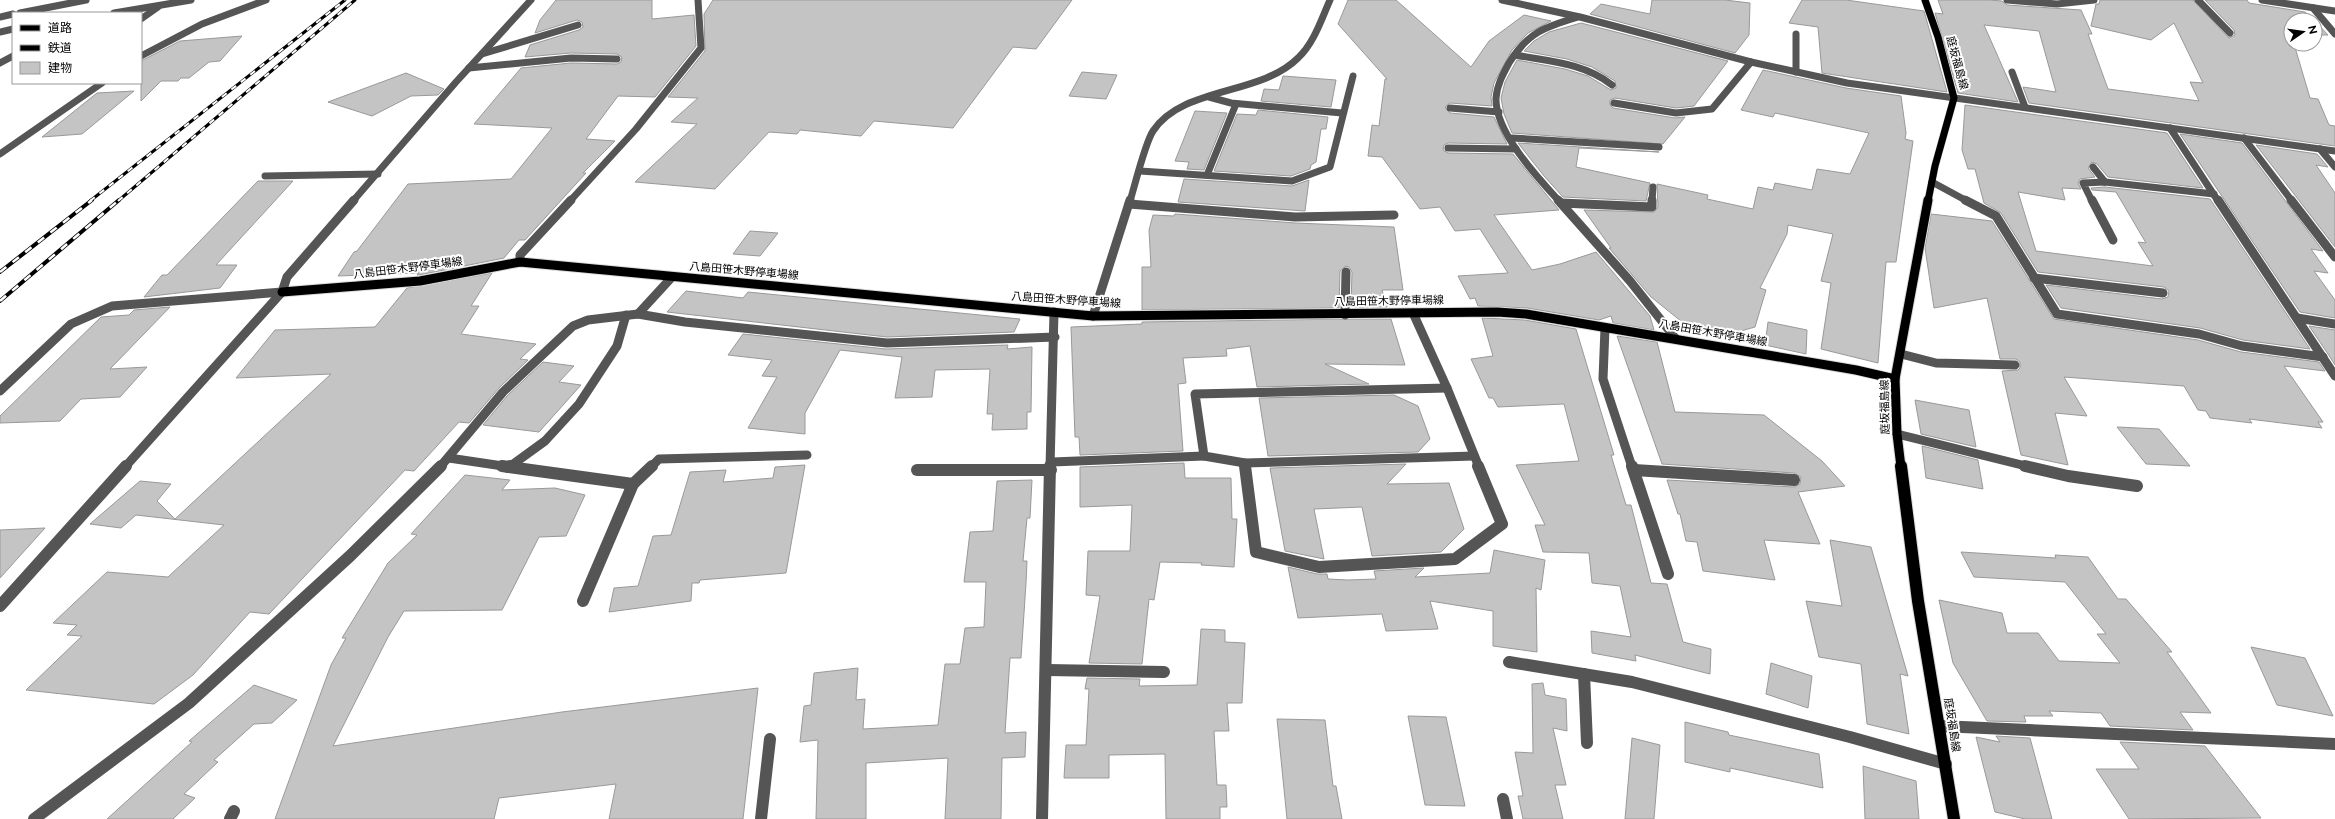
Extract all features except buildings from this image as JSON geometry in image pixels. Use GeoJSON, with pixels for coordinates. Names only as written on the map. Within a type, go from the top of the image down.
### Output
{"type":"FeatureCollection","features":[{"type":"Feature","properties":{"kind":"main road","name":"庭坂福島線"},"geometry":{"type":"LineString","coordinates":[[1925,0],[1938,37],[1954,98],[1932,182],[1910,294],[1901,354],[1895,378],[1897,434],[1918,601],[1940,726],[1954,819]]}},
{"type":"Feature","properties":{"kind":"main road","name":"八島田笹木野停車場線"},"geometry":{"type":"LineString","coordinates":[[282,292],[420,281],[520,262],[1093,316],[1345,315],[1413,312],[1519,314],[1856,370],[1895,378]]}},
{"type":"Feature","properties":{"kind":"street"},"geometry":{"type":"LineString","coordinates":[[25,12],[86,0]]}},
{"type":"Feature","properties":{"kind":"street"},"geometry":{"type":"LineString","coordinates":[[120,12],[192,0]]}},
{"type":"Feature","properties":{"kind":"street"},"geometry":{"type":"LineString","coordinates":[[142,55],[182,33],[210,20],[266,0]]}},
{"type":"Feature","properties":{"kind":"street"},"geometry":{"type":"LineString","coordinates":[[0,606],[282,292],[287,277],[530,0]]}},
{"type":"Feature","properties":{"kind":"street"},"geometry":{"type":"LineString","coordinates":[[520,262],[520,255],[636,129],[701,48],[698,0]]}},
{"type":"Feature","properties":{"kind":"street"},"geometry":{"type":"LineString","coordinates":[[1093,316],[1152,132],[1157,124],[1172,112],[1268,76],[1293,63],[1304,50],[1330,0]]}},
{"type":"Feature","properties":{"kind":"street"},"geometry":{"type":"LineString","coordinates":[[1502,0],[1580,17],[1751,62],[1847,83],[2335,152]]}},
{"type":"Feature","properties":{"kind":"street"},"geometry":{"type":"LineString","coordinates":[[2007,0],[2057,4],[2094,0]]}},
{"type":"Feature","properties":{"kind":"street"},"geometry":{"type":"LineString","coordinates":[[2198,0],[2230,33]]}},
{"type":"Feature","properties":{"kind":"street"},"geometry":{"type":"LineString","coordinates":[[2262,0],[2335,11]]}},
{"type":"Feature","properties":{"kind":"street"},"geometry":{"type":"LineString","coordinates":[[142,18],[162,5]]}},
{"type":"Feature","properties":{"kind":"street"},"geometry":{"type":"LineString","coordinates":[[2313,8],[2335,34]]}},
{"type":"Feature","properties":{"kind":"street"},"geometry":{"type":"LineString","coordinates":[[0,17],[12,14]]}},
{"type":"Feature","properties":{"kind":"street"},"geometry":{"type":"LineString","coordinates":[[1580,17],[1549,25],[1526,43],[1515,55],[1497,88],[1497,107],[1516,149],[1561,203],[1648,301],[1676,340]]}},
{"type":"Feature","properties":{"kind":"street"},"geometry":{"type":"LineString","coordinates":[[482,54],[578,25]]}},
{"type":"Feature","properties":{"kind":"street"},"geometry":{"type":"LineString","coordinates":[[0,32],[12,30]]}},
{"type":"Feature","properties":{"kind":"street"},"geometry":{"type":"LineString","coordinates":[[1796,34],[1796,72]]}},
{"type":"Feature","properties":{"kind":"street"},"geometry":{"type":"LineString","coordinates":[[1515,55],[1594,72],[1606,78],[1612,85]]}},
{"type":"Feature","properties":{"kind":"street"},"geometry":{"type":"LineString","coordinates":[[0,63],[12,57]]}},
{"type":"Feature","properties":{"kind":"street"},"geometry":{"type":"LineString","coordinates":[[469,68],[570,58],[618,59]]}},
{"type":"Feature","properties":{"kind":"street"},"geometry":{"type":"LineString","coordinates":[[1614,103],[1683,112],[1703,112],[1712,109],[1751,62]]}},
{"type":"Feature","properties":{"kind":"street"},"geometry":{"type":"LineString","coordinates":[[2012,72],[2025,107]]}},
{"type":"Feature","properties":{"kind":"street"},"geometry":{"type":"LineString","coordinates":[[1140,171],[1292,181],[1330,167],[1352,76]]}},
{"type":"Feature","properties":{"kind":"street"},"geometry":{"type":"LineString","coordinates":[[0,154],[101,84]]}},
{"type":"Feature","properties":{"kind":"street"},"geometry":{"type":"LineString","coordinates":[[1209,97],[1236,104],[1342,114]]}},
{"type":"Feature","properties":{"kind":"street"},"geometry":{"type":"LineString","coordinates":[[1207,175],[1236,104]]}},
{"type":"Feature","properties":{"kind":"street"},"geometry":{"type":"LineString","coordinates":[[1450,108],[1499,112]]}},
{"type":"Feature","properties":{"kind":"street"},"geometry":{"type":"LineString","coordinates":[[2170,128],[2335,376]]}},
{"type":"Feature","properties":{"kind":"street"},"geometry":{"type":"LineString","coordinates":[[1512,138],[1659,147]]}},
{"type":"Feature","properties":{"kind":"street"},"geometry":{"type":"LineString","coordinates":[[2244,138],[2335,258]]}},
{"type":"Feature","properties":{"kind":"street"},"geometry":{"type":"LineString","coordinates":[[1448,148],[1516,149]]}},
{"type":"Feature","properties":{"kind":"street"},"geometry":{"type":"LineString","coordinates":[[2320,149],[2335,167]]}},
{"type":"Feature","properties":{"kind":"street"},"geometry":{"type":"LineString","coordinates":[[2093,167],[2105,182]]}},
{"type":"Feature","properties":{"kind":"street"},"geometry":{"type":"LineString","coordinates":[[265,176],[378,174]]}},
{"type":"Feature","properties":{"kind":"street"},"geometry":{"type":"LineString","coordinates":[[1932,182],[1996,216],[2057,314],[2199,334],[2242,346],[2322,357]]}},
{"type":"Feature","properties":{"kind":"street"},"geometry":{"type":"LineString","coordinates":[[2113,240],[2083,183],[2105,182],[2214,194]]}},
{"type":"Feature","properties":{"kind":"street"},"geometry":{"type":"LineString","coordinates":[[1561,203],[1652,207],[1653,188]]}},
{"type":"Feature","properties":{"kind":"street"},"geometry":{"type":"LineString","coordinates":[[1129,204],[1292,217],[1354,218],[1394,215]]}},
{"type":"Feature","properties":{"kind":"street"},"geometry":{"type":"LineString","coordinates":[[1345,315],[1346,272]]}},
{"type":"Feature","properties":{"kind":"street"},"geometry":{"type":"LineString","coordinates":[[638,314],[672,277]]}},
{"type":"Feature","properties":{"kind":"street"},"geometry":{"type":"LineString","coordinates":[[2034,278],[2163,293]]}},
{"type":"Feature","properties":{"kind":"street"},"geometry":{"type":"LineString","coordinates":[[0,391],[71,324],[112,306],[282,292]]}},
{"type":"Feature","properties":{"kind":"street"},"geometry":{"type":"LineString","coordinates":[[1042,819],[1052,466],[1055,337],[1054,312]]}},
{"type":"Feature","properties":{"kind":"street"},"geometry":{"type":"LineString","coordinates":[[1245,463],[1256,552],[1319,567],[1455,559],[1502,524],[1447,388],[1413,312]]}},
{"type":"Feature","properties":{"kind":"street"},"geometry":{"type":"LineString","coordinates":[[34,819],[189,703],[350,556],[449,458],[503,392],[573,326],[588,320],[638,314],[685,322],[757,328],[887,343],[993,338],[1055,337]]}},
{"type":"Feature","properties":{"kind":"street"},"geometry":{"type":"LineString","coordinates":[[508,467],[545,441],[578,404],[617,346],[626,315]]}},
{"type":"Feature","properties":{"kind":"street"},"geometry":{"type":"LineString","coordinates":[[2297,318],[2335,324]]}},
{"type":"Feature","properties":{"kind":"street"},"geometry":{"type":"LineString","coordinates":[[1605,328],[1603,379],[1668,574]]}},
{"type":"Feature","properties":{"kind":"street"},"geometry":{"type":"LineString","coordinates":[[1901,354],[1936,363],[2015,365]]}},
{"type":"Feature","properties":{"kind":"street"},"geometry":{"type":"LineString","coordinates":[[1204,456],[1195,394],[1447,388]]}},
{"type":"Feature","properties":{"kind":"street"},"geometry":{"type":"LineString","coordinates":[[1897,434],[2068,476],[2136,486]]}},
{"type":"Feature","properties":{"kind":"street"},"geometry":{"type":"LineString","coordinates":[[583,601],[633,484],[659,459],[807,455]]}},
{"type":"Feature","properties":{"kind":"street"},"geometry":{"type":"LineString","coordinates":[[918,470],[1052,466],[1204,456],[1245,463],[1474,456]]}},
{"type":"Feature","properties":{"kind":"street"},"geometry":{"type":"LineString","coordinates":[[449,458],[633,484]]}},
{"type":"Feature","properties":{"kind":"street"},"geometry":{"type":"LineString","coordinates":[[1634,470],[1794,480]]}},
{"type":"Feature","properties":{"kind":"street"},"geometry":{"type":"LineString","coordinates":[[1509,662],[1647,686],[1850,737],[1946,764]]}},
{"type":"Feature","properties":{"kind":"street"},"geometry":{"type":"LineString","coordinates":[[1047,670],[1164,672]]}},
{"type":"Feature","properties":{"kind":"street"},"geometry":{"type":"LineString","coordinates":[[1584,674],[1587,743]]}},
{"type":"Feature","properties":{"kind":"street"},"geometry":{"type":"LineString","coordinates":[[1940,726],[2333,748]]}},
{"type":"Feature","properties":{"kind":"street"},"geometry":{"type":"LineString","coordinates":[[761,819],[770,739]]}},
{"type":"Feature","properties":{"kind":"street"},"geometry":{"type":"LineString","coordinates":[[1503,799],[1507,819]]}},
{"type":"Feature","properties":{"kind":"railway"},"geometry":{"type":"LineString","coordinates":[[90,201],[345,0]]}},
{"type":"Feature","properties":{"kind":"railway"},"geometry":{"type":"LineString","coordinates":[[118,201],[355,0]]}},
{"type":"Feature","properties":{"kind":"railway"},"geometry":{"type":"LineString","coordinates":[[0,272],[92,200]]}},
{"type":"Feature","properties":{"kind":"railway"},"geometry":{"type":"LineString","coordinates":[[0,301],[119,200]]}}]}
